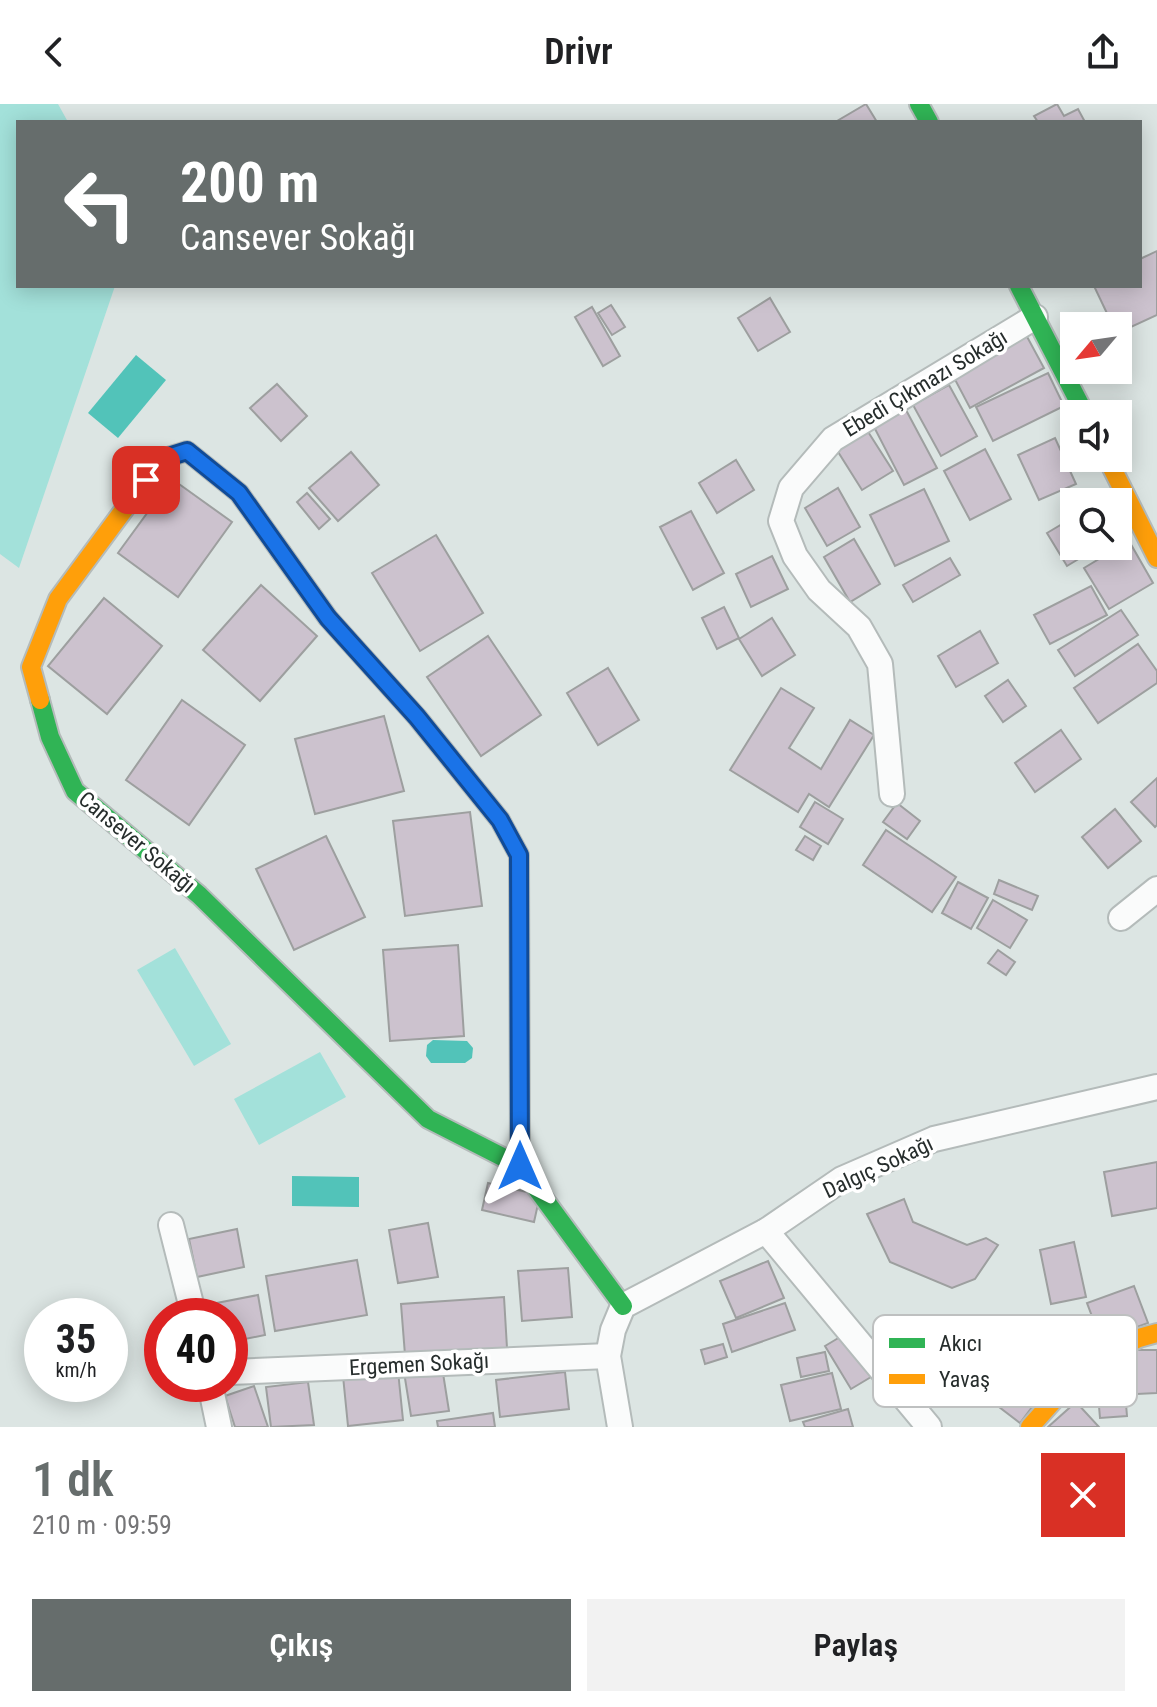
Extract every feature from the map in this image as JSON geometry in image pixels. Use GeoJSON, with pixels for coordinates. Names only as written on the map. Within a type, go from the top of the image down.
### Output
{"type":"FeatureCollection","features":[{"type":"Feature","properties":{"kind":"street"},"geometry":{"type":"LineString","coordinates":[[1020,288],[1078,400]]}},
{"type":"Feature","properties":{"kind":"street","name":"Ebedi Çıkmazı Sokağı"},"geometry":{"type":"LineString","coordinates":[[892,794],[880,664],[859,627],[819,590],[795,556],[781,521],[791,488],[833,439],[1035,317]]}},
{"type":"Feature","properties":{"kind":"street","name":"Cansever Sokağı"},"geometry":{"type":"LineString","coordinates":[[520,1166],[519,855],[500,820],[417,717],[328,618],[239,493],[187,451],[168,457],[138,490],[58,599],[31,667],[50,737],[75,791],[199,895],[428,1119],[520,1166],[623,1306]]}},
{"type":"Feature","properties":{"kind":"street"},"geometry":{"type":"LineString","coordinates":[[1114,472],[1157,558]]}},
{"type":"Feature","properties":{"kind":"street"},"geometry":{"type":"LineString","coordinates":[[1121,918],[1157,889]]}},
{"type":"Feature","properties":{"kind":"street","name":"Dalgıç Sokağı"},"geometry":{"type":"LineString","coordinates":[[623,1306],[766,1231],[842,1179],[934,1139],[1157,1087]]}},
{"type":"Feature","properties":{"kind":"street"},"geometry":{"type":"LineString","coordinates":[[171,1225],[189,1298]]}},
{"type":"Feature","properties":{"kind":"street"},"geometry":{"type":"LineString","coordinates":[[766,1231],[873,1360]]}},
{"type":"Feature","properties":{"kind":"street"},"geometry":{"type":"LineString","coordinates":[[620,1427],[608,1356],[613,1330],[623,1306]]}},
{"type":"Feature","properties":{"kind":"street"},"geometry":{"type":"LineString","coordinates":[[1137,1339],[1157,1333]]}},
{"type":"Feature","properties":{"kind":"street","name":"Ergemen Sokağı"},"geometry":{"type":"LineString","coordinates":[[248,1371],[608,1356]]}},
{"type":"Feature","properties":{"kind":"street"},"geometry":{"type":"LineString","coordinates":[[214,1402],[219,1427]]}},
{"type":"Feature","properties":{"kind":"street"},"geometry":{"type":"LineString","coordinates":[[912,1407],[929,1427]]}},
{"type":"Feature","properties":{"kind":"street"},"geometry":{"type":"LineString","coordinates":[[1030,1427],[1048,1407]]}},
{"type":"Feature","properties":{"kind":"shaded area"},"geometry":{"type":"Polygon","coordinates":[[[0,104],[58,104],[67,120],[16,120],[16,288],[114,288],[19,568],[0,554],[0,104]]]}},
{"type":"Feature","properties":{"kind":"shaded area"},"geometry":{"type":"Polygon","coordinates":[[[136,355],[166,380],[118,438],[88,413],[136,355]]]}},
{"type":"Feature","properties":{"kind":"shaded area"},"geometry":{"type":"Polygon","coordinates":[[[175,948],[231,1044],[194,1066],[137,970],[175,948]]]}},
{"type":"Feature","properties":{"kind":"shaded area"},"geometry":{"type":"Polygon","coordinates":[[[433,1040],[467,1041],[473,1048],[472,1058],[465,1063],[431,1063],[426,1056],[427,1045],[433,1040]]]}},
{"type":"Feature","properties":{"kind":"shaded area"},"geometry":{"type":"Polygon","coordinates":[[[320,1052],[346,1097],[259,1145],[234,1099],[320,1052]]]}},
{"type":"Feature","properties":{"kind":"shaded area"},"geometry":{"type":"Polygon","coordinates":[[[292,1176],[359,1177],[359,1207],[292,1206],[292,1176]]]}},
{"type":"Feature","properties":{"kind":"building"},"geometry":{"type":"Polygon","coordinates":[[[866,104],[876,120],[839,120],[866,104]]]}},
{"type":"Feature","properties":{"kind":"building"},"geometry":{"type":"Polygon","coordinates":[[[1057,104],[1064,116],[1078,109],[1084,120],[1037,120],[1034,116],[1057,104]]]}},
{"type":"Feature","properties":{"kind":"building"},"geometry":{"type":"Polygon","coordinates":[[[1157,251],[1157,315],[1132,327],[1132,312],[1106,312],[1095,288],[1142,288],[1142,258],[1157,251]]]}},
{"type":"Feature","properties":{"kind":"building"},"geometry":{"type":"Polygon","coordinates":[[[770,298],[790,332],[758,351],[738,318],[770,298]]]}},
{"type":"Feature","properties":{"kind":"building"},"geometry":{"type":"Polygon","coordinates":[[[611,305],[625,327],[612,335],[598,313],[611,305]]]}},
{"type":"Feature","properties":{"kind":"building"},"geometry":{"type":"Polygon","coordinates":[[[592,307],[620,356],[603,366],[575,317],[592,307]]]}},
{"type":"Feature","properties":{"kind":"building"},"geometry":{"type":"Polygon","coordinates":[[[1025,333],[1044,368],[970,408],[951,372],[1025,333]]]}},
{"type":"Feature","properties":{"kind":"building"},"geometry":{"type":"Polygon","coordinates":[[[1048,373],[1061,400],[1060,408],[993,441],[976,407],[1048,373]]]}},
{"type":"Feature","properties":{"kind":"building"},"geometry":{"type":"Polygon","coordinates":[[[277,384],[307,416],[281,441],[250,408],[277,384]]]}},
{"type":"Feature","properties":{"kind":"building"},"geometry":{"type":"Polygon","coordinates":[[[949,385],[977,436],[941,456],[913,405],[949,385]]]}},
{"type":"Feature","properties":{"kind":"building"},"geometry":{"type":"Polygon","coordinates":[[[906,410],[937,468],[904,485],[874,427],[906,410]]]}},
{"type":"Feature","properties":{"kind":"building"},"geometry":{"type":"Polygon","coordinates":[[[865,427],[893,471],[862,490],[835,447],[865,427]]]}},
{"type":"Feature","properties":{"kind":"building"},"geometry":{"type":"Polygon","coordinates":[[[1055,438],[1060,449],[1060,472],[1071,472],[1076,484],[1060,488],[1060,491],[1039,500],[1018,455],[1055,438]]]}},
{"type":"Feature","properties":{"kind":"building"},"geometry":{"type":"Polygon","coordinates":[[[985,449],[1011,499],[970,520],[944,471],[985,449]]]}},
{"type":"Feature","properties":{"kind":"building"},"geometry":{"type":"Polygon","coordinates":[[[351,452],[379,485],[338,521],[309,488],[351,452]]]}},
{"type":"Feature","properties":{"kind":"building"},"geometry":{"type":"Polygon","coordinates":[[[736,460],[754,490],[717,513],[699,483],[736,460]]]}},
{"type":"Feature","properties":{"kind":"building"},"geometry":{"type":"Polygon","coordinates":[[[172,479],[232,522],[178,597],[118,553],[172,479]]]}},
{"type":"Feature","properties":{"kind":"building"},"geometry":{"type":"Polygon","coordinates":[[[838,488],[860,527],[827,546],[805,508],[838,488]]]}},
{"type":"Feature","properties":{"kind":"building"},"geometry":{"type":"Polygon","coordinates":[[[924,489],[949,541],[895,566],[870,515],[924,489]]]}},
{"type":"Feature","properties":{"kind":"building"},"geometry":{"type":"Polygon","coordinates":[[[307,493],[330,519],[319,529],[297,502],[307,493]]]}},
{"type":"Feature","properties":{"kind":"building"},"geometry":{"type":"Polygon","coordinates":[[[691,511],[724,573],[693,590],[660,527],[691,511]]]}},
{"type":"Feature","properties":{"kind":"building"},"geometry":{"type":"Polygon","coordinates":[[[1060,525],[1060,554],[1047,533],[1060,525]]]}},
{"type":"Feature","properties":{"kind":"building"},"geometry":{"type":"Polygon","coordinates":[[[436,535],[483,613],[420,651],[372,573],[436,535]]]}},
{"type":"Feature","properties":{"kind":"building"},"geometry":{"type":"Polygon","coordinates":[[[854,539],[880,584],[850,602],[824,557],[854,539]]]}},
{"type":"Feature","properties":{"kind":"building"},"geometry":{"type":"Polygon","coordinates":[[[1132,546],[1153,583],[1109,609],[1084,568],[1097,560],[1132,560],[1132,546]]]}},
{"type":"Feature","properties":{"kind":"building"},"geometry":{"type":"Polygon","coordinates":[[[772,556],[788,589],[751,607],[736,574],[772,556]]]}},
{"type":"Feature","properties":{"kind":"building"},"geometry":{"type":"Polygon","coordinates":[[[950,558],[960,575],[913,602],[903,585],[950,558]]]}},
{"type":"Feature","properties":{"kind":"building"},"geometry":{"type":"Polygon","coordinates":[[[1063,560],[1077,560],[1067,566],[1063,560]]]}},
{"type":"Feature","properties":{"kind":"building"},"geometry":{"type":"Polygon","coordinates":[[[261,585],[317,636],[260,701],[203,650],[261,585]]]}},
{"type":"Feature","properties":{"kind":"building"},"geometry":{"type":"Polygon","coordinates":[[[1091,586],[1107,615],[1050,644],[1034,615],[1091,586]]]}},
{"type":"Feature","properties":{"kind":"building"},"geometry":{"type":"Polygon","coordinates":[[[104,598],[162,646],[107,714],[48,666],[104,598]]]}},
{"type":"Feature","properties":{"kind":"building"},"geometry":{"type":"Polygon","coordinates":[[[724,607],[739,638],[717,649],[702,618],[724,607]]]}},
{"type":"Feature","properties":{"kind":"building"},"geometry":{"type":"Polygon","coordinates":[[[1121,610],[1138,635],[1075,676],[1058,650],[1121,610]]]}},
{"type":"Feature","properties":{"kind":"building"},"geometry":{"type":"Polygon","coordinates":[[[772,618],[795,655],[762,676],[739,639],[772,618]]]}},
{"type":"Feature","properties":{"kind":"building"},"geometry":{"type":"Polygon","coordinates":[[[980,631],[998,663],[956,687],[938,656],[980,631]]]}},
{"type":"Feature","properties":{"kind":"building"},"geometry":{"type":"Polygon","coordinates":[[[488,636],[541,715],[481,756],[427,677],[488,636]]]}},
{"type":"Feature","properties":{"kind":"building"},"geometry":{"type":"Polygon","coordinates":[[[1138,644],[1157,671],[1157,683],[1098,723],[1074,688],[1138,644]]]}},
{"type":"Feature","properties":{"kind":"building"},"geometry":{"type":"Polygon","coordinates":[[[608,668],[639,720],[598,745],[567,693],[608,668]]]}},
{"type":"Feature","properties":{"kind":"building"},"geometry":{"type":"Polygon","coordinates":[[[1008,680],[1026,706],[1003,722],[985,696],[1008,680]]]}},
{"type":"Feature","properties":{"kind":"building"},"geometry":{"type":"Polygon","coordinates":[[[781,688],[814,708],[789,748],[821,769],[850,720],[874,735],[829,807],[809,794],[798,812],[730,770],[781,688]]]}},
{"type":"Feature","properties":{"kind":"building"},"geometry":{"type":"Polygon","coordinates":[[[182,700],[245,745],[189,825],[126,780],[182,700]]]}},
{"type":"Feature","properties":{"kind":"building"},"geometry":{"type":"Polygon","coordinates":[[[384,716],[404,791],[315,814],[295,739],[384,716]]]}},
{"type":"Feature","properties":{"kind":"building"},"geometry":{"type":"Polygon","coordinates":[[[1061,730],[1081,759],[1035,792],[1015,763],[1061,730]]]}},
{"type":"Feature","properties":{"kind":"building"},"geometry":{"type":"Polygon","coordinates":[[[1157,778],[1157,825],[1155,827],[1131,802],[1157,778]]]}},
{"type":"Feature","properties":{"kind":"building"},"geometry":{"type":"Polygon","coordinates":[[[815,802],[843,819],[828,844],[800,827],[815,802]]]}},
{"type":"Feature","properties":{"kind":"building"},"geometry":{"type":"Polygon","coordinates":[[[897,803],[920,821],[907,839],[883,822],[897,803]]]}},
{"type":"Feature","properties":{"kind":"building"},"geometry":{"type":"Polygon","coordinates":[[[1115,809],[1141,841],[1108,868],[1082,837],[1115,809]]]}},
{"type":"Feature","properties":{"kind":"building"},"geometry":{"type":"Polygon","coordinates":[[[470,812],[482,906],[405,916],[393,821],[470,812]]]}},
{"type":"Feature","properties":{"kind":"building"},"geometry":{"type":"Polygon","coordinates":[[[886,830],[956,877],[932,912],[863,865],[886,830]]]}},
{"type":"Feature","properties":{"kind":"building"},"geometry":{"type":"Polygon","coordinates":[[[326,836],[365,917],[294,950],[256,869],[326,836]]]}},
{"type":"Feature","properties":{"kind":"building"},"geometry":{"type":"Polygon","coordinates":[[[805,836],[821,846],[813,860],[796,850],[805,836]]]}},
{"type":"Feature","properties":{"kind":"building"},"geometry":{"type":"Polygon","coordinates":[[[999,880],[1038,896],[1032,910],[994,894],[999,880]]]}},
{"type":"Feature","properties":{"kind":"building"},"geometry":{"type":"Polygon","coordinates":[[[958,882],[988,898],[971,929],[942,913],[958,882]]]}},
{"type":"Feature","properties":{"kind":"building"},"geometry":{"type":"Polygon","coordinates":[[[993,900],[1027,920],[1010,948],[977,928],[993,900]]]}},
{"type":"Feature","properties":{"kind":"building"},"geometry":{"type":"Polygon","coordinates":[[[458,945],[464,1036],[390,1041],[383,950],[458,945]]]}},
{"type":"Feature","properties":{"kind":"building"},"geometry":{"type":"Polygon","coordinates":[[[998,950],[1015,962],[1006,975],[988,963],[998,950]]]}},
{"type":"Feature","properties":{"kind":"building"},"geometry":{"type":"Polygon","coordinates":[[[1157,1162],[1157,1208],[1112,1216],[1104,1172],[1157,1162]]]}},
{"type":"Feature","properties":{"kind":"building"},"geometry":{"type":"Polygon","coordinates":[[[488,1183],[540,1195],[534,1222],[482,1210],[488,1183]]]}},
{"type":"Feature","properties":{"kind":"building"},"geometry":{"type":"Polygon","coordinates":[[[904,1199],[913,1222],[967,1245],[986,1238],[998,1245],[975,1279],[952,1288],[890,1262],[867,1214],[904,1199]]]}},
{"type":"Feature","properties":{"kind":"building"},"geometry":{"type":"Polygon","coordinates":[[[428,1223],[438,1277],[398,1283],[389,1230],[428,1223]]]}},
{"type":"Feature","properties":{"kind":"building"},"geometry":{"type":"Polygon","coordinates":[[[237,1229],[244,1267],[197,1277],[189,1239],[237,1229]]]}},
{"type":"Feature","properties":{"kind":"building"},"geometry":{"type":"Polygon","coordinates":[[[1074,1242],[1086,1297],[1051,1304],[1040,1250],[1074,1242]]]}},
{"type":"Feature","properties":{"kind":"building"},"geometry":{"type":"Polygon","coordinates":[[[357,1260],[367,1315],[275,1331],[266,1276],[357,1260]]]}},
{"type":"Feature","properties":{"kind":"building"},"geometry":{"type":"Polygon","coordinates":[[[768,1261],[784,1298],[736,1318],[720,1281],[768,1261]]]}},
{"type":"Feature","properties":{"kind":"building"},"geometry":{"type":"Polygon","coordinates":[[[568,1268],[572,1317],[522,1321],[518,1271],[568,1268]]]}},
{"type":"Feature","properties":{"kind":"building"},"geometry":{"type":"Polygon","coordinates":[[[1134,1286],[1148,1323],[1137,1327],[1137,1315],[1092,1315],[1087,1303],[1134,1286]]]}},
{"type":"Feature","properties":{"kind":"building"},"geometry":{"type":"Polygon","coordinates":[[[258,1295],[265,1335],[248,1338],[248,1298],[242,1298],[258,1295]]]}},
{"type":"Feature","properties":{"kind":"building"},"geometry":{"type":"Polygon","coordinates":[[[504,1297],[507,1348],[405,1355],[401,1304],[504,1297]]]}},
{"type":"Feature","properties":{"kind":"building"},"geometry":{"type":"Polygon","coordinates":[[[785,1303],[795,1330],[732,1352],[723,1324],[785,1303]]]}},
{"type":"Feature","properties":{"kind":"building"},"geometry":{"type":"Polygon","coordinates":[[[845,1334],[871,1377],[851,1389],[825,1346],[845,1334]]]}},
{"type":"Feature","properties":{"kind":"building"},"geometry":{"type":"Polygon","coordinates":[[[723,1344],[727,1357],[705,1364],[701,1350],[723,1344]]]}},
{"type":"Feature","properties":{"kind":"building"},"geometry":{"type":"Polygon","coordinates":[[[1137,1350],[1157,1350],[1157,1393],[1137,1394],[1137,1350]]]}},
{"type":"Feature","properties":{"kind":"building"},"geometry":{"type":"Polygon","coordinates":[[[825,1352],[829,1371],[801,1377],[797,1358],[825,1352]]]}},
{"type":"Feature","properties":{"kind":"building"},"geometry":{"type":"Polygon","coordinates":[[[442,1367],[449,1411],[411,1416],[404,1372],[442,1367]]]}},
{"type":"Feature","properties":{"kind":"building"},"geometry":{"type":"Polygon","coordinates":[[[398,1371],[403,1420],[348,1426],[343,1376],[398,1371]]]}},
{"type":"Feature","properties":{"kind":"building"},"geometry":{"type":"Polygon","coordinates":[[[565,1372],[569,1409],[500,1417],[496,1380],[565,1372]]]}},
{"type":"Feature","properties":{"kind":"building"},"geometry":{"type":"Polygon","coordinates":[[[832,1373],[841,1409],[790,1421],[781,1385],[832,1373]]]}},
{"type":"Feature","properties":{"kind":"building"},"geometry":{"type":"Polygon","coordinates":[[[308,1382],[314,1425],[271,1427],[266,1387],[308,1382]]]}},
{"type":"Feature","properties":{"kind":"building"},"geometry":{"type":"Polygon","coordinates":[[[254,1386],[268,1427],[235,1427],[227,1402],[248,1402],[248,1388],[254,1386]]]}},
{"type":"Feature","properties":{"kind":"building"},"geometry":{"type":"Polygon","coordinates":[[[999,1407],[1032,1407],[1020,1423],[999,1407]]]}},
{"type":"Feature","properties":{"kind":"building"},"geometry":{"type":"Polygon","coordinates":[[[1070,1407],[1081,1407],[1099,1427],[1048,1427],[1070,1407]]]}},
{"type":"Feature","properties":{"kind":"building"},"geometry":{"type":"Polygon","coordinates":[[[1099,1407],[1126,1407],[1127,1416],[1100,1418],[1099,1407]]]}},
{"type":"Feature","properties":{"kind":"building"},"geometry":{"type":"Polygon","coordinates":[[[848,1409],[853,1427],[805,1427],[803,1422],[848,1409]]]}},
{"type":"Feature","properties":{"kind":"building"},"geometry":{"type":"Polygon","coordinates":[[[493,1413],[495,1427],[438,1427],[437,1421],[493,1413]]]}},
{"type":"Feature","properties":{"kind":"traffic: fast"},"geometry":{"type":"LineString","coordinates":[[919,104],[928,120]]}},
{"type":"Feature","properties":{"kind":"traffic: fast"},"geometry":{"type":"LineString","coordinates":[[1020,288],[1078,400]]}},
{"type":"Feature","properties":{"kind":"traffic: fast"},"geometry":{"type":"LineString","coordinates":[[281,552],[328,618],[417,717],[500,820],[519,855],[520,1166],[623,1306]]}},
{"type":"Feature","properties":{"kind":"traffic: fast"},"geometry":{"type":"LineString","coordinates":[[40,700],[50,737],[75,791],[199,895],[428,1119],[520,1166]]}},
{"type":"Feature","properties":{"kind":"traffic: slow"},"geometry":{"type":"LineString","coordinates":[[40,700],[31,667],[58,599],[146,480],[168,457],[187,451],[239,493],[281,552]]}},
{"type":"Feature","properties":{"kind":"traffic: slow"},"geometry":{"type":"LineString","coordinates":[[1114,472],[1157,558]]}},
{"type":"Feature","properties":{"kind":"traffic: slow"},"geometry":{"type":"LineString","coordinates":[[1137,1339],[1157,1333]]}},
{"type":"Feature","properties":{"kind":"traffic: slow"},"geometry":{"type":"LineString","coordinates":[[1030,1427],[1048,1407]]}},
{"type":"Feature","properties":{"kind":"route"},"geometry":{"type":"LineString","coordinates":[[146,480],[168,457],[187,451],[239,493],[328,618],[417,717],[500,820],[519,855],[520,1166]]}}]}
